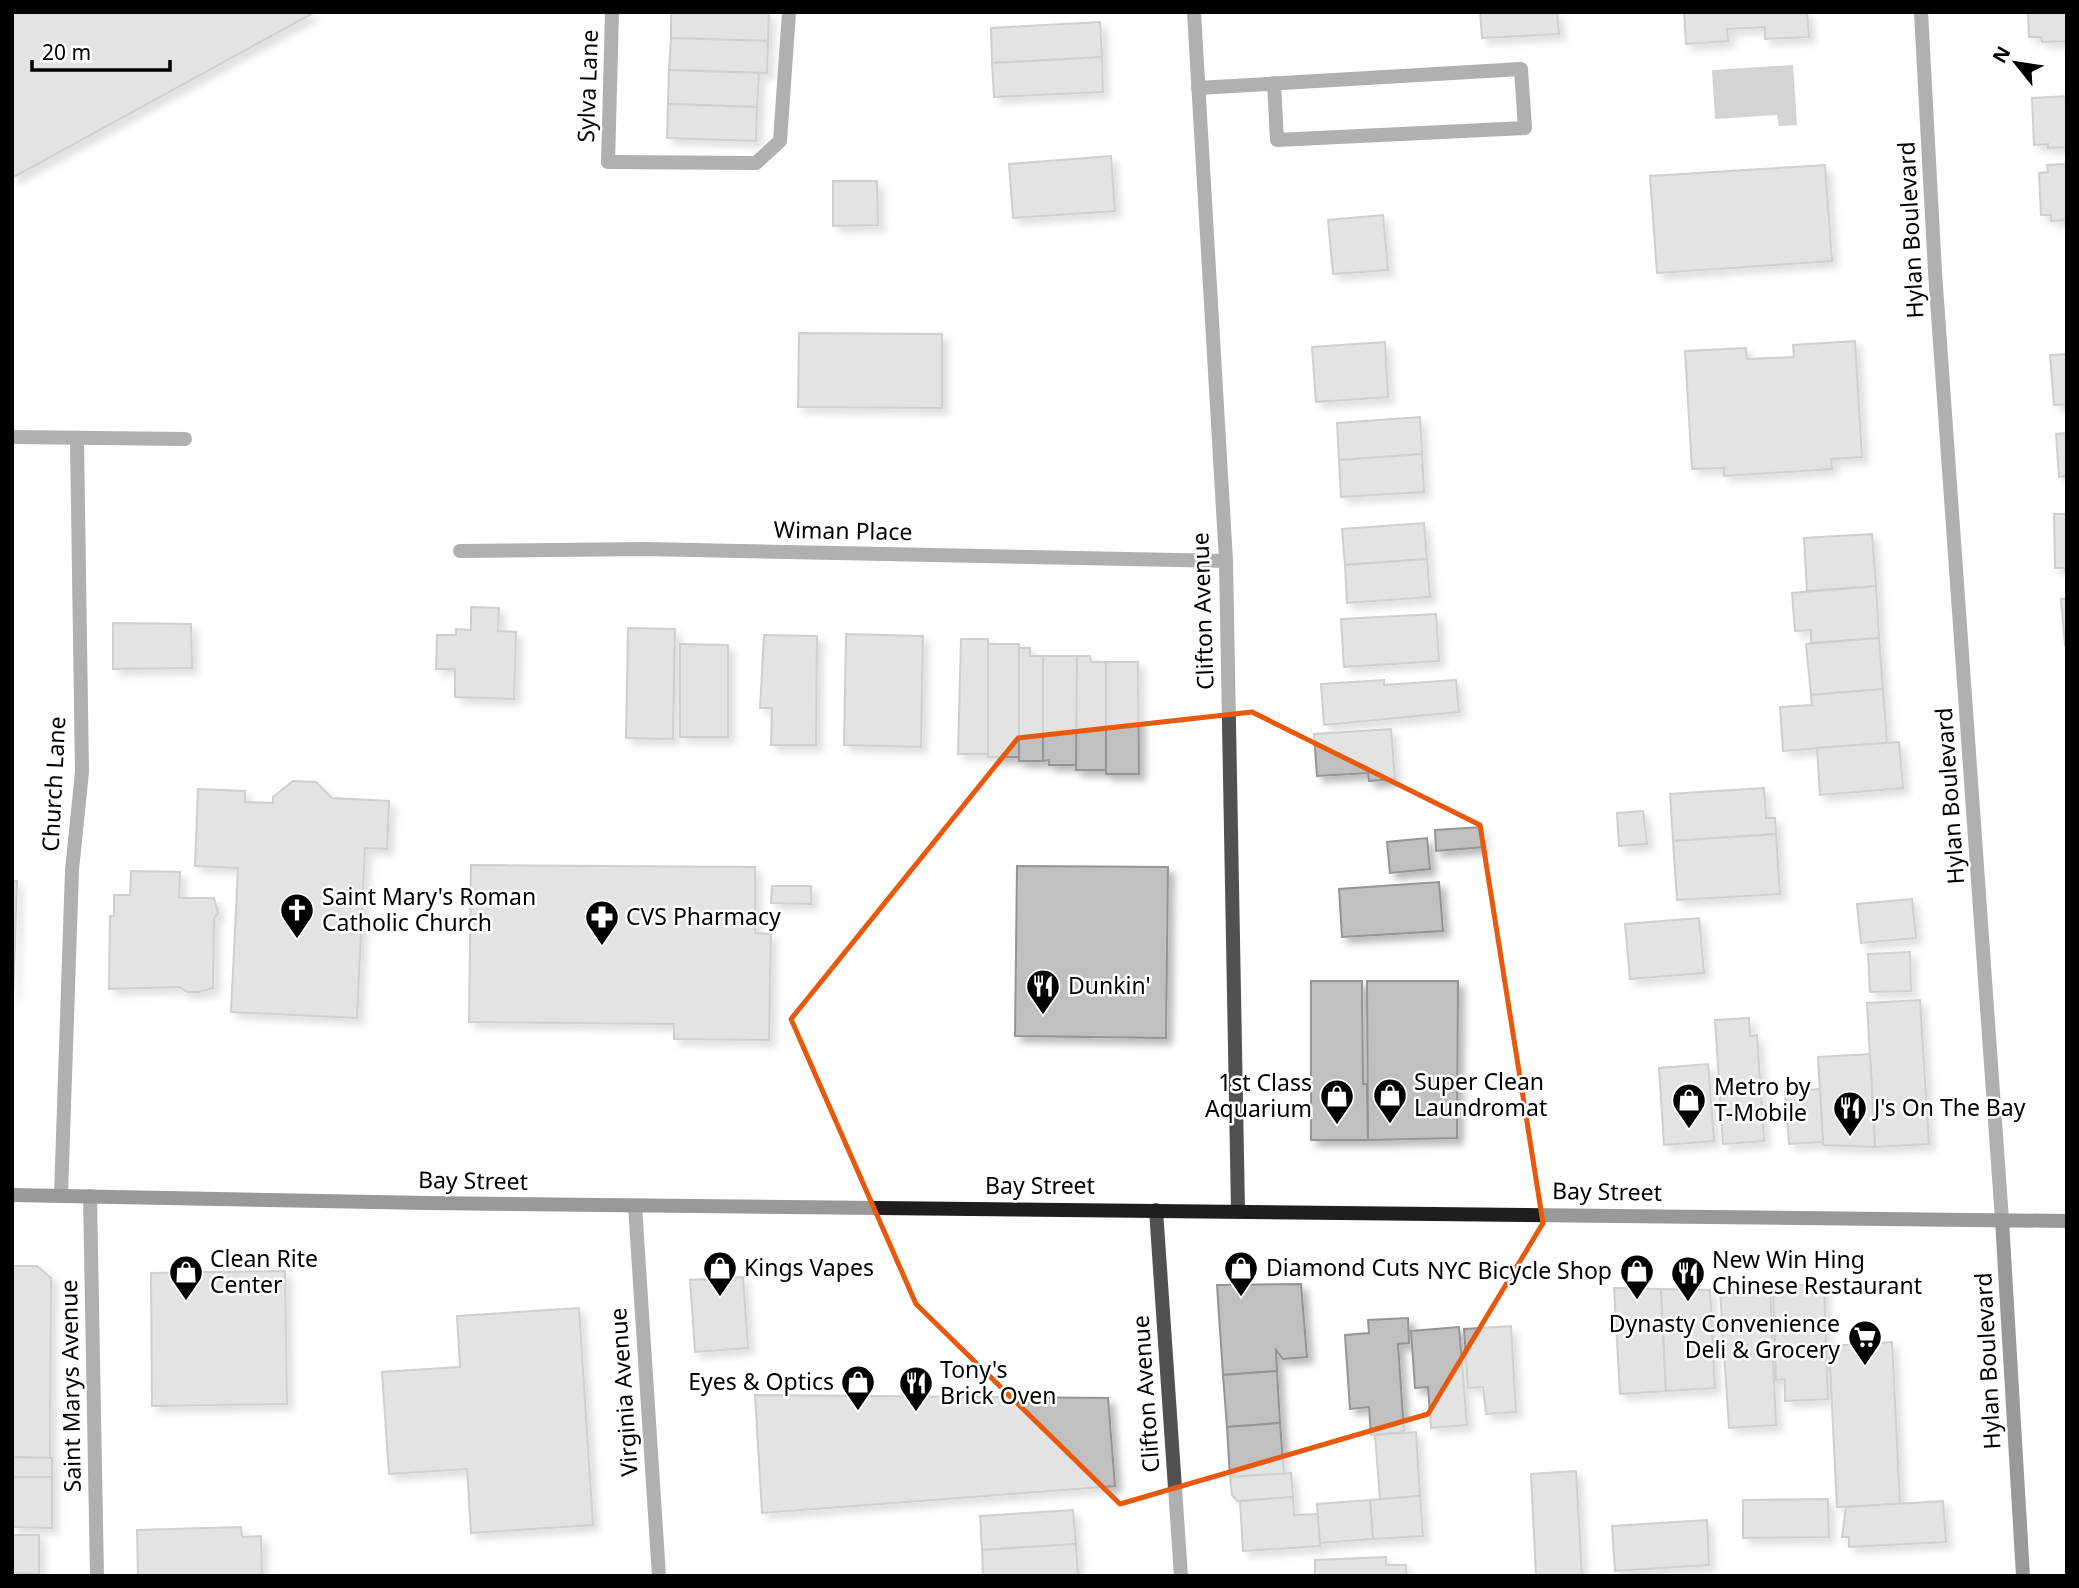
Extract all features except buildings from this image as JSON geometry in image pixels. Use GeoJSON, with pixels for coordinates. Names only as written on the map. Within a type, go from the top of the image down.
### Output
{"type":"FeatureCollection","features":[{"type":"Feature","properties":{"kind":"main road","name":"Bay Street"},"geometry":{"type":"LineString","coordinates":[[12,1195],[635,1206],[1238,1210],[2067,1221]]}},
{"type":"Feature","properties":{"kind":"main road","name":"Hylan Boulevard"},"geometry":{"type":"LineString","coordinates":[[2002,1220],[2023,1576]]}},
{"type":"Feature","properties":{"kind":"street","name":"Sylva Lane"},"geometry":{"type":"LineString","coordinates":[[612,12],[608,162],[756,163],[780,141],[789,12]]}},
{"type":"Feature","properties":{"kind":"street","name":"Clifton Avenue"},"geometry":{"type":"LineString","coordinates":[[1194,12],[1226,561],[1238,1210]]}},
{"type":"Feature","properties":{"kind":"street","name":"Hylan Boulevard"},"geometry":{"type":"LineString","coordinates":[[1921,12],[1937,298],[2002,1220]]}},
{"type":"Feature","properties":{"kind":"street"},"geometry":{"type":"LineString","coordinates":[[1198,88],[1274,83],[1521,69],[1525,128],[1277,141],[1274,83]]}},
{"type":"Feature","properties":{"kind":"street"},"geometry":{"type":"LineString","coordinates":[[12,437],[77,440],[185,439]]}},
{"type":"Feature","properties":{"kind":"street","name":"Church Lane"},"geometry":{"type":"LineString","coordinates":[[61,1195],[72,870],[82,772],[77,440]]}},
{"type":"Feature","properties":{"kind":"street","name":"Wiman Place"},"geometry":{"type":"LineString","coordinates":[[460,551],[659,550],[1226,561]]}},
{"type":"Feature","properties":{"kind":"street","name":"Saint Marys Avenue"},"geometry":{"type":"LineString","coordinates":[[90,1196],[97,1576]]}},
{"type":"Feature","properties":{"kind":"street","name":"Virginia Avenue"},"geometry":{"type":"LineString","coordinates":[[635,1206],[659,1576]]}},
{"type":"Feature","properties":{"kind":"street","name":"Clifton Avenue"},"geometry":{"type":"LineString","coordinates":[[1156,1210],[1181,1576]]}},
{"type":"Feature","properties":{"kind":"highlighted area"},"geometry":{"type":"Polygon","coordinates":[[[1252,712],[1480,825],[1543,1223],[1428,1414],[1120,1504],[916,1304],[791,1019],[1018,738],[1252,712]]]}},
{"type":"Feature","properties":{"kind":"shaded area"},"geometry":{"type":"Polygon","coordinates":[[[1793,65],[1797,125],[1779,126],[1777,115],[1715,119],[1712,70],[1793,65]]]}},
{"type":"Feature","properties":{"kind":"place","name":"Saint Mary's Roman Catholic Church"},"geometry":{"type":"Point","coordinates":[297,940]}},
{"type":"Feature","properties":{"kind":"place","name":"CVS Pharmacy"},"geometry":{"type":"Point","coordinates":[602,947]}},
{"type":"Feature","properties":{"kind":"place","name":"Dunkin'"},"geometry":{"type":"Point","coordinates":[1043,1016]}},
{"type":"Feature","properties":{"kind":"place","name":"Super Clean Laundromat"},"geometry":{"type":"Point","coordinates":[1390,1125]}},
{"type":"Feature","properties":{"kind":"place","name":"1st Class Aquarium"},"geometry":{"type":"Point","coordinates":[1337,1126]}},
{"type":"Feature","properties":{"kind":"place","name":"Metro by T-Mobile"},"geometry":{"type":"Point","coordinates":[1689,1130]}},
{"type":"Feature","properties":{"kind":"place","name":"J's On The Bay"},"geometry":{"type":"Point","coordinates":[1850,1138]}},
{"type":"Feature","properties":{"kind":"place","name":"Kings Vapes"},"geometry":{"type":"Point","coordinates":[720,1298]}},
{"type":"Feature","properties":{"kind":"place","name":"Diamond Cuts"},"geometry":{"type":"Point","coordinates":[1241,1298]}},
{"type":"Feature","properties":{"kind":"place","name":"NYC Bicycle Shop"},"geometry":{"type":"Point","coordinates":[1637,1301]}},
{"type":"Feature","properties":{"kind":"place","name":"Clean Rite Center"},"geometry":{"type":"Point","coordinates":[186,1302]}},
{"type":"Feature","properties":{"kind":"place","name":"New Win Hing Chinese Restaurant"},"geometry":{"type":"Point","coordinates":[1688,1303]}},
{"type":"Feature","properties":{"kind":"place","name":"Dynasty Convenience Deli & Grocery"},"geometry":{"type":"Point","coordinates":[1865,1367]}},
{"type":"Feature","properties":{"kind":"place","name":"Eyes & Optics"},"geometry":{"type":"Point","coordinates":[858,1412]}},
{"type":"Feature","properties":{"kind":"place","name":"Tony's Brick Oven"},"geometry":{"type":"Point","coordinates":[916,1413]}}]}
